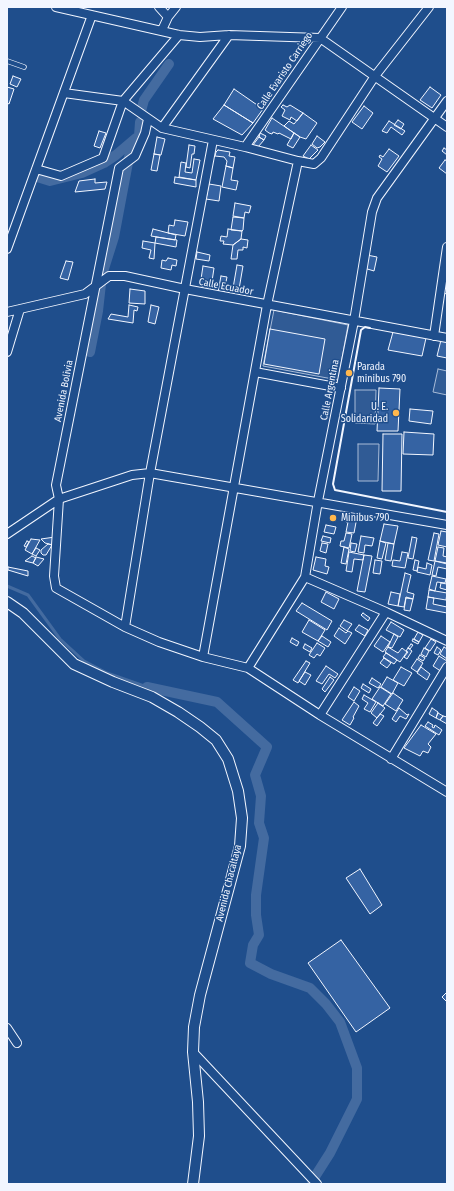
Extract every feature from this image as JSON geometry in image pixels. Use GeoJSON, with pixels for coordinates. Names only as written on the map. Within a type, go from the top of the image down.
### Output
{"type":"FeatureCollection","features":[{"type":"Feature","properties":{"kind":"street"},"geometry":{"type":"LineString","coordinates":[[56,7],[179,35],[200,37],[229,35],[320,38],[447,127]]}},
{"type":"Feature","properties":{"kind":"street"},"geometry":{"type":"LineString","coordinates":[[159,7],[168,17]]}},
{"type":"Feature","properties":{"kind":"street"},"geometry":{"type":"LineString","coordinates":[[162,30],[168,17],[176,7]]}},
{"type":"Feature","properties":{"kind":"street","name":"Calle Evaristo Carriego"},"geometry":{"type":"LineString","coordinates":[[245,147],[342,7]]}},
{"type":"Feature","properties":{"kind":"street"},"geometry":{"type":"LineString","coordinates":[[64,93],[123,101],[162,128],[245,147],[298,162],[314,164],[321,158],[375,76],[429,7]]}},
{"type":"Feature","properties":{"kind":"street"},"geometry":{"type":"LineString","coordinates":[[7,249],[92,15]]}},
{"type":"Feature","properties":{"kind":"street"},"geometry":{"type":"LineString","coordinates":[[36,169],[61,176],[103,158],[123,101],[179,35]]}},
{"type":"Feature","properties":{"kind":"street"},"geometry":{"type":"LineString","coordinates":[[162,128],[229,35]]}},
{"type":"Feature","properties":{"kind":"street","name":"Calle Argentina"},"geometry":{"type":"LineString","coordinates":[[248,668],[305,578],[318,501],[354,321],[372,212],[376,198],[447,101]]}},
{"type":"Feature","properties":{"kind":"street","name":"Avenida Bolivia"},"geometry":{"type":"LineString","coordinates":[[125,627],[56,588],[54,576],[59,499],[56,485],[119,168],[135,156],[145,133],[148,119]]}},
{"type":"Feature","properties":{"kind":"street"},"geometry":{"type":"LineString","coordinates":[[213,140],[150,473],[125,627],[159,642],[203,657],[248,668],[320,715],[447,792]]}},
{"type":"Feature","properties":{"kind":"street"},"geometry":{"type":"LineString","coordinates":[[203,657],[267,305],[298,162]]}},
{"type":"Feature","properties":{"kind":"street"},"geometry":{"type":"LineString","coordinates":[[434,336],[447,247]]}},
{"type":"Feature","properties":{"kind":"street","name":"Calle Ecuador"},"geometry":{"type":"LineString","coordinates":[[7,312],[85,294],[109,276],[125,276],[185,290],[447,338]]}},
{"type":"Feature","properties":{"kind":"street"},"geometry":{"type":"LineString","coordinates":[[7,352],[20,308]]}},
{"type":"Feature","properties":{"kind":"street"},"geometry":{"type":"LineString","coordinates":[[255,372],[341,388]]}},
{"type":"Feature","properties":{"kind":"street"},"geometry":{"type":"LineString","coordinates":[[7,534],[59,499],[132,475],[150,473],[447,524]]}},
{"type":"Feature","properties":{"kind":"street"},"geometry":{"type":"LineString","coordinates":[[305,578],[386,612],[447,641]]}},
{"type":"Feature","properties":{"kind":"street","name":"Avenida Chacaltaya"},"geometry":{"type":"LineString","coordinates":[[7,602],[23,613],[74,664],[113,682],[152,697],[178,712],[216,740],[228,759],[238,791],[242,818],[240,846],[200,995],[194,1028],[193,1052],[198,1102],[199,1136],[192,1184]]}},
{"type":"Feature","properties":{"kind":"street"},"geometry":{"type":"LineString","coordinates":[[320,715],[386,612]]}},
{"type":"Feature","properties":{"kind":"street"},"geometry":{"type":"LineString","coordinates":[[391,759],[447,667]]}},
{"type":"Feature","properties":{"kind":"street"},"geometry":{"type":"LineString","coordinates":[[7,1028],[17,1043]]}},
{"type":"Feature","properties":{"kind":"street"},"geometry":{"type":"LineString","coordinates":[[193,1052],[317,1184]]}},
{"type":"Feature","properties":{"kind":"lane"},"geometry":{"type":"LineString","coordinates":[[7,61],[24,67]]}},
{"type":"Feature","properties":{"kind":"shaded area"},"geometry":{"type":"Polygon","coordinates":[[[274,310],[348,325],[338,380],[263,366],[274,310]]]}},
{"type":"Feature","properties":{"kind":"shaded area"},"geometry":{"type":"Polygon","coordinates":[[[438,369],[447,371],[447,395],[433,392],[438,369]]]}},
{"type":"Feature","properties":{"kind":"shaded area"},"geometry":{"type":"Polygon","coordinates":[[[355,390],[376,390],[375,424],[355,423],[355,390]]]}},
{"type":"Feature","properties":{"kind":"shaded area"},"geometry":{"type":"Polygon","coordinates":[[[358,444],[379,444],[378,481],[358,481],[358,444]]]}},
{"type":"Feature","properties":{"kind":"building"},"geometry":{"type":"Polygon","coordinates":[[[13,76],[21,79],[17,87],[10,84],[13,76]]]}},
{"type":"Feature","properties":{"kind":"building"},"geometry":{"type":"Polygon","coordinates":[[[7,87],[14,89],[9,104],[7,103],[7,87]]]}},
{"type":"Feature","properties":{"kind":"building"},"geometry":{"type":"Polygon","coordinates":[[[430,87],[441,95],[432,108],[420,100],[430,87]]]}},
{"type":"Feature","properties":{"kind":"building"},"geometry":{"type":"Polygon","coordinates":[[[234,89],[263,109],[253,123],[224,105],[234,89]]]}},
{"type":"Feature","properties":{"kind":"building"},"geometry":{"type":"Polygon","coordinates":[[[224,105],[253,123],[242,135],[213,119],[224,105]]]}},
{"type":"Feature","properties":{"kind":"building"},"geometry":{"type":"Polygon","coordinates":[[[283,105],[287,107],[290,105],[303,113],[297,121],[291,117],[290,120],[282,116],[285,110],[281,107],[283,105]]]}},
{"type":"Feature","properties":{"kind":"building"},"geometry":{"type":"Polygon","coordinates":[[[364,106],[373,113],[362,129],[352,122],[364,106]]]}},
{"type":"Feature","properties":{"kind":"building"},"geometry":{"type":"Polygon","coordinates":[[[303,113],[317,123],[306,139],[300,137],[284,126],[289,121],[294,124],[303,113]]]}},
{"type":"Feature","properties":{"kind":"building"},"geometry":{"type":"Polygon","coordinates":[[[272,118],[294,133],[291,139],[279,133],[273,132],[272,134],[265,130],[272,118]]]}},
{"type":"Feature","properties":{"kind":"building"},"geometry":{"type":"Polygon","coordinates":[[[398,120],[404,124],[401,129],[394,125],[398,120]]]}},
{"type":"Feature","properties":{"kind":"building"},"geometry":{"type":"Polygon","coordinates":[[[389,121],[405,131],[402,135],[391,127],[387,133],[382,131],[389,121]]]}},
{"type":"Feature","properties":{"kind":"building"},"geometry":{"type":"Polygon","coordinates":[[[99,131],[106,133],[100,148],[94,146],[99,131]]]}},
{"type":"Feature","properties":{"kind":"building"},"geometry":{"type":"Polygon","coordinates":[[[260,133],[266,136],[264,140],[259,137],[260,133]]]}},
{"type":"Feature","properties":{"kind":"building"},"geometry":{"type":"Polygon","coordinates":[[[294,133],[300,137],[293,148],[287,145],[294,133]]]}},
{"type":"Feature","properties":{"kind":"building"},"geometry":{"type":"Polygon","coordinates":[[[317,136],[325,142],[317,148],[312,144],[317,136]]]}},
{"type":"Feature","properties":{"kind":"building"},"geometry":{"type":"Polygon","coordinates":[[[157,137],[165,139],[161,155],[154,154],[157,137]]]}},
{"type":"Feature","properties":{"kind":"building"},"geometry":{"type":"Polygon","coordinates":[[[259,137],[264,140],[258,147],[253,145],[259,137]]]}},
{"type":"Feature","properties":{"kind":"building"},"geometry":{"type":"Polygon","coordinates":[[[189,145],[195,146],[190,168],[186,167],[189,145]]]}},
{"type":"Feature","properties":{"kind":"building"},"geometry":{"type":"Polygon","coordinates":[[[311,145],[318,150],[309,159],[303,156],[311,145]]]}},
{"type":"Feature","properties":{"kind":"building"},"geometry":{"type":"Polygon","coordinates":[[[444,148],[447,150],[447,155],[442,151],[444,148]]]}},
{"type":"Feature","properties":{"kind":"building"},"geometry":{"type":"Polygon","coordinates":[[[389,149],[399,156],[387,172],[378,166],[382,159],[379,157],[380,155],[383,157],[389,149]]]}},
{"type":"Feature","properties":{"kind":"building"},"geometry":{"type":"Polygon","coordinates":[[[218,150],[230,152],[229,156],[235,157],[233,168],[226,166],[227,161],[224,157],[215,156],[218,150]]]}},
{"type":"Feature","properties":{"kind":"building"},"geometry":{"type":"Polygon","coordinates":[[[154,154],[160,155],[157,171],[151,170],[154,154]]]}},
{"type":"Feature","properties":{"kind":"building"},"geometry":{"type":"Polygon","coordinates":[[[194,159],[200,160],[196,180],[179,177],[181,162],[186,163],[185,172],[192,173],[194,159]]]}},
{"type":"Feature","properties":{"kind":"building"},"geometry":{"type":"Polygon","coordinates":[[[445,160],[447,161],[447,174],[439,168],[445,160]]]}},
{"type":"Feature","properties":{"kind":"building"},"geometry":{"type":"Polygon","coordinates":[[[226,166],[233,168],[231,180],[238,181],[236,190],[222,187],[226,166]]]}},
{"type":"Feature","properties":{"kind":"building"},"geometry":{"type":"Polygon","coordinates":[[[175,177],[196,180],[196,187],[174,183],[175,177]]]}},
{"type":"Feature","properties":{"kind":"building"},"geometry":{"type":"Polygon","coordinates":[[[95,179],[95,183],[107,182],[105,189],[75,192],[79,181],[95,179]]]}},
{"type":"Feature","properties":{"kind":"building"},"geometry":{"type":"Polygon","coordinates":[[[209,184],[221,186],[219,201],[206,199],[209,184]]]}},
{"type":"Feature","properties":{"kind":"building"},"geometry":{"type":"Polygon","coordinates":[[[235,203],[251,206],[249,213],[245,212],[244,218],[233,216],[235,203]]]}},
{"type":"Feature","properties":{"kind":"building"},"geometry":{"type":"Polygon","coordinates":[[[233,217],[244,218],[242,231],[231,230],[233,217]]]}},
{"type":"Feature","properties":{"kind":"building"},"geometry":{"type":"Polygon","coordinates":[[[175,220],[188,222],[185,236],[168,233],[169,225],[174,226],[175,220]]]}},
{"type":"Feature","properties":{"kind":"building"},"geometry":{"type":"Polygon","coordinates":[[[153,229],[176,235],[175,240],[151,236],[153,229]]]}},
{"type":"Feature","properties":{"kind":"building"},"geometry":{"type":"Polygon","coordinates":[[[228,229],[242,231],[241,239],[233,245],[223,244],[224,241],[220,241],[221,236],[227,237],[228,229]]]}},
{"type":"Feature","properties":{"kind":"building"},"geometry":{"type":"Polygon","coordinates":[[[156,237],[177,240],[176,247],[155,243],[156,237]]]}},
{"type":"Feature","properties":{"kind":"building"},"geometry":{"type":"Polygon","coordinates":[[[241,239],[248,240],[247,248],[243,247],[243,250],[238,250],[237,259],[231,259],[233,245],[241,239]]]}},
{"type":"Feature","properties":{"kind":"building"},"geometry":{"type":"Polygon","coordinates":[[[143,241],[155,243],[154,259],[149,258],[151,250],[142,248],[143,241]]]}},
{"type":"Feature","properties":{"kind":"building"},"geometry":{"type":"Polygon","coordinates":[[[197,252],[210,255],[209,261],[196,259],[197,252]]]}},
{"type":"Feature","properties":{"kind":"building"},"geometry":{"type":"Polygon","coordinates":[[[367,255],[377,257],[374,271],[364,268],[367,255]]]}},
{"type":"Feature","properties":{"kind":"building"},"geometry":{"type":"Polygon","coordinates":[[[168,258],[177,260],[176,266],[172,265],[171,270],[161,268],[162,260],[166,261],[168,258]]]}},
{"type":"Feature","properties":{"kind":"building"},"geometry":{"type":"Polygon","coordinates":[[[66,261],[73,262],[68,280],[60,278],[66,261]]]}},
{"type":"Feature","properties":{"kind":"building"},"geometry":{"type":"Polygon","coordinates":[[[237,265],[243,266],[238,295],[232,294],[237,265]]]}},
{"type":"Feature","properties":{"kind":"building"},"geometry":{"type":"Polygon","coordinates":[[[203,266],[214,268],[211,288],[200,286],[203,266]]]}},
{"type":"Feature","properties":{"kind":"building"},"geometry":{"type":"Polygon","coordinates":[[[221,276],[227,277],[224,292],[218,292],[221,276]]]}},
{"type":"Feature","properties":{"kind":"building"},"geometry":{"type":"Polygon","coordinates":[[[445,284],[447,284],[447,294],[443,293],[445,284]]]}},
{"type":"Feature","properties":{"kind":"building"},"geometry":{"type":"Polygon","coordinates":[[[130,289],[145,291],[145,304],[129,303],[130,289]]]}},
{"type":"Feature","properties":{"kind":"building"},"geometry":{"type":"Polygon","coordinates":[[[129,305],[138,307],[137,311],[134,310],[133,323],[108,319],[111,314],[128,317],[129,305]]]}},
{"type":"Feature","properties":{"kind":"building"},"geometry":{"type":"Polygon","coordinates":[[[151,305],[159,307],[155,324],[148,322],[151,305]]]}},
{"type":"Feature","properties":{"kind":"building"},"geometry":{"type":"Polygon","coordinates":[[[270,329],[325,339],[319,374],[264,364],[270,329]]]}},
{"type":"Feature","properties":{"kind":"building"},"geometry":{"type":"Polygon","coordinates":[[[393,332],[426,338],[422,356],[388,350],[393,332]]]}},
{"type":"Feature","properties":{"kind":"building"},"geometry":{"type":"Polygon","coordinates":[[[441,340],[447,341],[447,358],[437,356],[441,340]]]}},
{"type":"Feature","properties":{"kind":"building"},"geometry":{"type":"Polygon","coordinates":[[[379,388],[400,389],[398,431],[377,431],[379,388]]]}},
{"type":"Feature","properties":{"kind":"building"},"geometry":{"type":"Polygon","coordinates":[[[410,409],[433,411],[431,424],[409,421],[410,409]]]}},
{"type":"Feature","properties":{"kind":"building"},"geometry":{"type":"Polygon","coordinates":[[[404,432],[434,434],[433,455],[403,454],[404,432]]]}},
{"type":"Feature","properties":{"kind":"building"},"geometry":{"type":"Polygon","coordinates":[[[383,434],[402,434],[401,491],[382,491],[383,434]]]}},
{"type":"Feature","properties":{"kind":"building"},"geometry":{"type":"Polygon","coordinates":[[[347,515],[357,517],[354,533],[346,532],[348,522],[346,522],[347,515]]]}},
{"type":"Feature","properties":{"kind":"building"},"geometry":{"type":"Polygon","coordinates":[[[384,524],[398,526],[394,544],[380,541],[384,524]]]}},
{"type":"Feature","properties":{"kind":"building"},"geometry":{"type":"Polygon","coordinates":[[[326,525],[336,527],[334,534],[324,532],[326,525]]]}},
{"type":"Feature","properties":{"kind":"building"},"geometry":{"type":"Polygon","coordinates":[[[441,531],[447,532],[447,547],[438,545],[441,531]]]}},
{"type":"Feature","properties":{"kind":"building"},"geometry":{"type":"Polygon","coordinates":[[[346,533],[352,534],[349,548],[340,546],[341,541],[344,541],[346,533]]]}},
{"type":"Feature","properties":{"kind":"building"},"geometry":{"type":"Polygon","coordinates":[[[434,533],[439,534],[434,561],[428,560],[434,533]]]}},
{"type":"Feature","properties":{"kind":"building"},"geometry":{"type":"Polygon","coordinates":[[[323,536],[331,538],[330,543],[321,541],[323,536]]]}},
{"type":"Feature","properties":{"kind":"building"},"geometry":{"type":"Polygon","coordinates":[[[361,536],[374,538],[372,546],[365,545],[364,553],[358,552],[361,536]]]}},
{"type":"Feature","properties":{"kind":"building"},"geometry":{"type":"Polygon","coordinates":[[[55,537],[53,545],[45,543],[41,539],[55,537]]]}},
{"type":"Feature","properties":{"kind":"building"},"geometry":{"type":"Polygon","coordinates":[[[412,537],[417,538],[413,559],[408,558],[412,537]]]}},
{"type":"Feature","properties":{"kind":"building"},"geometry":{"type":"Polygon","coordinates":[[[31,539],[40,540],[32,554],[25,550],[31,539]]]}},
{"type":"Feature","properties":{"kind":"building"},"geometry":{"type":"Polygon","coordinates":[[[27,541],[29,542],[26,547],[24,546],[27,541]]]}},
{"type":"Feature","properties":{"kind":"building"},"geometry":{"type":"Polygon","coordinates":[[[380,541],[386,543],[382,559],[377,558],[380,541]]]}},
{"type":"Feature","properties":{"kind":"building"},"geometry":{"type":"Polygon","coordinates":[[[322,543],[328,544],[326,553],[320,551],[322,543]]]}},
{"type":"Feature","properties":{"kind":"building"},"geometry":{"type":"Polygon","coordinates":[[[351,543],[357,544],[355,552],[350,551],[351,543]]]}},
{"type":"Feature","properties":{"kind":"building"},"geometry":{"type":"Polygon","coordinates":[[[388,543],[394,544],[391,561],[385,560],[388,543]]]}},
{"type":"Feature","properties":{"kind":"building"},"geometry":{"type":"Polygon","coordinates":[[[48,544],[52,545],[46,555],[43,555],[41,550],[48,544]]]}},
{"type":"Feature","properties":{"kind":"building"},"geometry":{"type":"Polygon","coordinates":[[[344,547],[349,549],[346,564],[341,563],[344,547]]]}},
{"type":"Feature","properties":{"kind":"building"},"geometry":{"type":"Polygon","coordinates":[[[438,547],[444,548],[443,556],[447,557],[447,563],[435,561],[438,547]]]}},
{"type":"Feature","properties":{"kind":"building"},"geometry":{"type":"Polygon","coordinates":[[[36,548],[40,550],[36,556],[32,554],[36,548]]]}},
{"type":"Feature","properties":{"kind":"building"},"geometry":{"type":"Polygon","coordinates":[[[349,552],[364,555],[363,560],[354,559],[352,572],[346,571],[349,552]]]}},
{"type":"Feature","properties":{"kind":"building"},"geometry":{"type":"Polygon","coordinates":[[[402,552],[408,553],[405,568],[392,566],[393,560],[400,561],[402,552]]]}},
{"type":"Feature","properties":{"kind":"building"},"geometry":{"type":"Polygon","coordinates":[[[364,555],[372,556],[365,592],[357,591],[364,555]]]}},
{"type":"Feature","properties":{"kind":"building"},"geometry":{"type":"Polygon","coordinates":[[[32,556],[36,558],[33,563],[25,561],[32,556]]]}},
{"type":"Feature","properties":{"kind":"building"},"geometry":{"type":"Polygon","coordinates":[[[36,557],[44,559],[38,566],[33,563],[36,557]]]}},
{"type":"Feature","properties":{"kind":"building"},"geometry":{"type":"Polygon","coordinates":[[[316,557],[326,559],[325,566],[329,567],[327,574],[313,570],[316,557]]]}},
{"type":"Feature","properties":{"kind":"building"},"geometry":{"type":"Polygon","coordinates":[[[375,560],[382,561],[380,574],[373,573],[375,560]]]}},
{"type":"Feature","properties":{"kind":"building"},"geometry":{"type":"Polygon","coordinates":[[[415,560],[419,561],[417,571],[413,570],[415,560]]]}},
{"type":"Feature","properties":{"kind":"building"},"geometry":{"type":"Polygon","coordinates":[[[435,561],[447,564],[447,569],[438,567],[436,576],[432,575],[435,561]]]}},
{"type":"Feature","properties":{"kind":"building"},"geometry":{"type":"Polygon","coordinates":[[[427,563],[432,565],[430,575],[417,572],[418,567],[426,569],[427,563]]]}},
{"type":"Feature","properties":{"kind":"building"},"geometry":{"type":"Polygon","coordinates":[[[8,567],[28,571],[28,576],[8,570],[8,567]]]}},
{"type":"Feature","properties":{"kind":"building"},"geometry":{"type":"Polygon","coordinates":[[[405,573],[411,575],[407,592],[414,594],[413,599],[406,597],[404,607],[398,606],[405,573]]]}},
{"type":"Feature","properties":{"kind":"building"},"geometry":{"type":"Polygon","coordinates":[[[432,576],[446,579],[445,583],[437,582],[435,591],[429,589],[432,576]]]}},
{"type":"Feature","properties":{"kind":"building"},"geometry":{"type":"Polygon","coordinates":[[[441,583],[447,584],[447,590],[440,588],[441,583]]]}},
{"type":"Feature","properties":{"kind":"building"},"geometry":{"type":"Polygon","coordinates":[[[429,590],[447,593],[446,600],[428,597],[429,590]]]}},
{"type":"Feature","properties":{"kind":"building"},"geometry":{"type":"Polygon","coordinates":[[[326,592],[339,599],[334,609],[321,602],[326,592]]]}},
{"type":"Feature","properties":{"kind":"building"},"geometry":{"type":"Polygon","coordinates":[[[391,592],[400,594],[398,606],[388,604],[391,592]]]}},
{"type":"Feature","properties":{"kind":"building"},"geometry":{"type":"Polygon","coordinates":[[[428,597],[434,598],[433,604],[447,607],[447,613],[426,609],[428,597]]]}},
{"type":"Feature","properties":{"kind":"building"},"geometry":{"type":"Polygon","coordinates":[[[406,598],[413,599],[410,611],[404,610],[406,598]]]}},
{"type":"Feature","properties":{"kind":"building"},"geometry":{"type":"Polygon","coordinates":[[[302,603],[332,621],[327,630],[296,611],[302,603]]]}},
{"type":"Feature","properties":{"kind":"building"},"geometry":{"type":"Polygon","coordinates":[[[363,613],[370,618],[368,621],[361,615],[363,613]]]}},
{"type":"Feature","properties":{"kind":"building"},"geometry":{"type":"Polygon","coordinates":[[[309,620],[325,630],[318,641],[302,632],[309,620]]]}},
{"type":"Feature","properties":{"kind":"building"},"geometry":{"type":"Polygon","coordinates":[[[344,620],[352,624],[347,631],[340,626],[344,620]]]}},
{"type":"Feature","properties":{"kind":"building"},"geometry":{"type":"Polygon","coordinates":[[[391,622],[404,630],[400,637],[386,630],[391,622]]]}},
{"type":"Feature","properties":{"kind":"building"},"geometry":{"type":"Polygon","coordinates":[[[359,625],[368,630],[365,636],[355,630],[359,625]]]}},
{"type":"Feature","properties":{"kind":"building"},"geometry":{"type":"Polygon","coordinates":[[[339,628],[346,633],[348,631],[352,633],[345,644],[334,636],[339,628]]]}},
{"type":"Feature","properties":{"kind":"building"},"geometry":{"type":"Polygon","coordinates":[[[418,632],[423,635],[419,642],[414,639],[418,632]]]}},
{"type":"Feature","properties":{"kind":"building"},"geometry":{"type":"Polygon","coordinates":[[[394,634],[398,637],[392,648],[388,647],[394,634]]]}},
{"type":"Feature","properties":{"kind":"building"},"geometry":{"type":"Polygon","coordinates":[[[322,636],[331,642],[328,647],[318,641],[322,636]]]}},
{"type":"Feature","properties":{"kind":"building"},"geometry":{"type":"Polygon","coordinates":[[[381,636],[390,642],[383,652],[374,646],[381,636]]]}},
{"type":"Feature","properties":{"kind":"building"},"geometry":{"type":"Polygon","coordinates":[[[292,638],[299,642],[297,646],[290,642],[292,638]]]}},
{"type":"Feature","properties":{"kind":"building"},"geometry":{"type":"Polygon","coordinates":[[[413,639],[419,642],[418,644],[412,641],[413,639]]]}},
{"type":"Feature","properties":{"kind":"building"},"geometry":{"type":"Polygon","coordinates":[[[431,639],[436,642],[430,651],[425,648],[431,639]]]}},
{"type":"Feature","properties":{"kind":"building"},"geometry":{"type":"Polygon","coordinates":[[[317,643],[325,648],[320,656],[317,654],[314,658],[309,655],[317,643]]]}},
{"type":"Feature","properties":{"kind":"building"},"geometry":{"type":"Polygon","coordinates":[[[305,644],[312,648],[310,652],[303,648],[305,644]]]}},
{"type":"Feature","properties":{"kind":"building"},"geometry":{"type":"Polygon","coordinates":[[[411,644],[413,645],[410,649],[408,648],[411,644]]]}},
{"type":"Feature","properties":{"kind":"building"},"geometry":{"type":"Polygon","coordinates":[[[388,647],[398,653],[402,648],[407,652],[400,662],[385,652],[388,647]]]}},
{"type":"Feature","properties":{"kind":"building"},"geometry":{"type":"Polygon","coordinates":[[[437,647],[441,650],[438,655],[434,653],[437,647]]]}},
{"type":"Feature","properties":{"kind":"building"},"geometry":{"type":"Polygon","coordinates":[[[444,647],[447,649],[447,659],[440,654],[444,647]]]}},
{"type":"Feature","properties":{"kind":"building"},"geometry":{"type":"Polygon","coordinates":[[[408,648],[412,651],[407,659],[404,657],[408,652],[406,651],[408,648]]]}},
{"type":"Feature","properties":{"kind":"building"},"geometry":{"type":"Polygon","coordinates":[[[424,648],[429,651],[426,657],[421,654],[424,648]]]}},
{"type":"Feature","properties":{"kind":"building"},"geometry":{"type":"Polygon","coordinates":[[[386,653],[397,660],[394,664],[383,657],[386,653]]]}},
{"type":"Feature","properties":{"kind":"building"},"geometry":{"type":"Polygon","coordinates":[[[420,655],[425,658],[423,661],[418,658],[420,655]]]}},
{"type":"Feature","properties":{"kind":"building"},"geometry":{"type":"Polygon","coordinates":[[[439,656],[447,661],[447,665],[442,672],[433,666],[439,656]]]}},
{"type":"Feature","properties":{"kind":"building"},"geometry":{"type":"Polygon","coordinates":[[[384,658],[391,663],[387,668],[380,663],[384,658]]]}},
{"type":"Feature","properties":{"kind":"building"},"geometry":{"type":"Polygon","coordinates":[[[417,659],[423,663],[417,672],[411,668],[417,659]]]}},
{"type":"Feature","properties":{"kind":"building"},"geometry":{"type":"Polygon","coordinates":[[[306,661],[310,663],[298,683],[293,680],[306,661]]]}},
{"type":"Feature","properties":{"kind":"building"},"geometry":{"type":"Polygon","coordinates":[[[326,666],[338,674],[335,678],[329,674],[322,684],[316,681],[326,666]]]}},
{"type":"Feature","properties":{"kind":"building"},"geometry":{"type":"Polygon","coordinates":[[[401,667],[412,673],[404,686],[393,680],[401,667]]]}},
{"type":"Feature","properties":{"kind":"building"},"geometry":{"type":"Polygon","coordinates":[[[421,667],[430,674],[427,680],[417,673],[421,667]]]}},
{"type":"Feature","properties":{"kind":"building"},"geometry":{"type":"Polygon","coordinates":[[[305,672],[311,675],[305,685],[299,681],[305,672]]]}},
{"type":"Feature","properties":{"kind":"building"},"geometry":{"type":"Polygon","coordinates":[[[330,677],[334,680],[325,692],[322,689],[330,677]]]}},
{"type":"Feature","properties":{"kind":"building"},"geometry":{"type":"Polygon","coordinates":[[[387,677],[398,683],[392,694],[381,687],[387,677]]]}},
{"type":"Feature","properties":{"kind":"building"},"geometry":{"type":"Polygon","coordinates":[[[372,678],[381,684],[378,688],[369,683],[372,678]]]}},
{"type":"Feature","properties":{"kind":"building"},"geometry":{"type":"Polygon","coordinates":[[[363,684],[371,689],[369,693],[361,688],[363,684]]]}},
{"type":"Feature","properties":{"kind":"building"},"geometry":{"type":"Polygon","coordinates":[[[354,687],[360,691],[354,701],[348,697],[354,687]]]}},
{"type":"Feature","properties":{"kind":"building"},"geometry":{"type":"Polygon","coordinates":[[[380,687],[391,694],[383,706],[372,699],[380,687]]]}},
{"type":"Feature","properties":{"kind":"building"},"geometry":{"type":"Polygon","coordinates":[[[393,693],[403,700],[396,711],[385,704],[393,693]]]}},
{"type":"Feature","properties":{"kind":"building"},"geometry":{"type":"Polygon","coordinates":[[[364,695],[376,702],[370,712],[364,709],[368,703],[362,699],[364,695]]]}},
{"type":"Feature","properties":{"kind":"building"},"geometry":{"type":"Polygon","coordinates":[[[354,702],[359,706],[350,725],[342,720],[354,702]]]}},
{"type":"Feature","properties":{"kind":"building"},"geometry":{"type":"Polygon","coordinates":[[[378,703],[385,708],[377,718],[371,713],[378,703]]]}},
{"type":"Feature","properties":{"kind":"building"},"geometry":{"type":"Polygon","coordinates":[[[399,708],[407,715],[409,714],[406,719],[400,716],[396,722],[392,719],[399,708]]]}},
{"type":"Feature","properties":{"kind":"building"},"geometry":{"type":"Polygon","coordinates":[[[432,708],[438,712],[436,718],[429,714],[432,708]]]}},
{"type":"Feature","properties":{"kind":"building"},"geometry":{"type":"Polygon","coordinates":[[[438,713],[443,716],[440,720],[436,718],[438,713]]]}},
{"type":"Feature","properties":{"kind":"building"},"geometry":{"type":"Polygon","coordinates":[[[380,714],[384,716],[377,726],[373,723],[380,714]]]}},
{"type":"Feature","properties":{"kind":"building"},"geometry":{"type":"Polygon","coordinates":[[[443,716],[447,717],[447,724],[440,720],[443,716]]]}},
{"type":"Feature","properties":{"kind":"building"},"geometry":{"type":"Polygon","coordinates":[[[428,722],[433,725],[432,727],[434,728],[435,725],[442,730],[439,735],[425,726],[428,722]]]}},
{"type":"Feature","properties":{"kind":"building"},"geometry":{"type":"Polygon","coordinates":[[[421,725],[436,734],[428,744],[431,747],[428,753],[423,751],[420,756],[404,748],[421,725]]]}},
{"type":"Feature","properties":{"kind":"building"},"geometry":{"type":"Polygon","coordinates":[[[360,869],[382,905],[370,914],[346,878],[360,869]]]}},
{"type":"Feature","properties":{"kind":"building"},"geometry":{"type":"Polygon","coordinates":[[[341,940],[390,1008],[356,1032],[308,963],[341,940]]]}},
{"type":"Feature","properties":{"kind":"building"},"geometry":{"type":"Polygon","coordinates":[[[447,992],[447,1002],[442,997],[447,992]]]}},
{"type":"Feature","properties":{"kind":"waterway"},"geometry":{"type":"LineString","coordinates":[[141,111],[144,100],[169,64]]}},
{"type":"Feature","properties":{"kind":"waterway"},"geometry":{"type":"LineString","coordinates":[[90,352],[98,311],[102,275],[114,237],[129,157],[139,136],[140,122]]}},
{"type":"Feature","properties":{"kind":"waterway"},"geometry":{"type":"LineString","coordinates":[[34,176],[50,181],[82,173],[104,163],[136,138]]}},
{"type":"Feature","properties":{"kind":"waterway"},"geometry":{"type":"LineString","coordinates":[[7,586],[28,595],[60,639],[84,661],[107,673],[147,687]]}},
{"type":"Feature","properties":{"kind":"waterway"},"geometry":{"type":"LineString","coordinates":[[147,687],[217,702],[267,747],[255,775],[261,796],[259,823],[264,838],[256,895],[256,915],[259,935],[253,945],[250,963],[271,974],[310,988],[326,1004],[340,1022],[357,1068],[357,1099],[330,1153],[312,1184]]}},
{"type":"Feature","properties":{"kind":"wall"},"geometry":{"type":"LineString","coordinates":[[370,328],[365,327],[361,330],[333,484],[335,490],[447,512]]}},
{"type":"Feature","properties":{"kind":"place","name":"Parada minibus 790"},"geometry":{"type":"Point","coordinates":[349,373]}},
{"type":"Feature","properties":{"kind":"place","name":"U. E. Solidaridad"},"geometry":{"type":"Point","coordinates":[396,413]}},
{"type":"Feature","properties":{"kind":"place","name":"Minibus 790"},"geometry":{"type":"Point","coordinates":[333,518]}}]}
